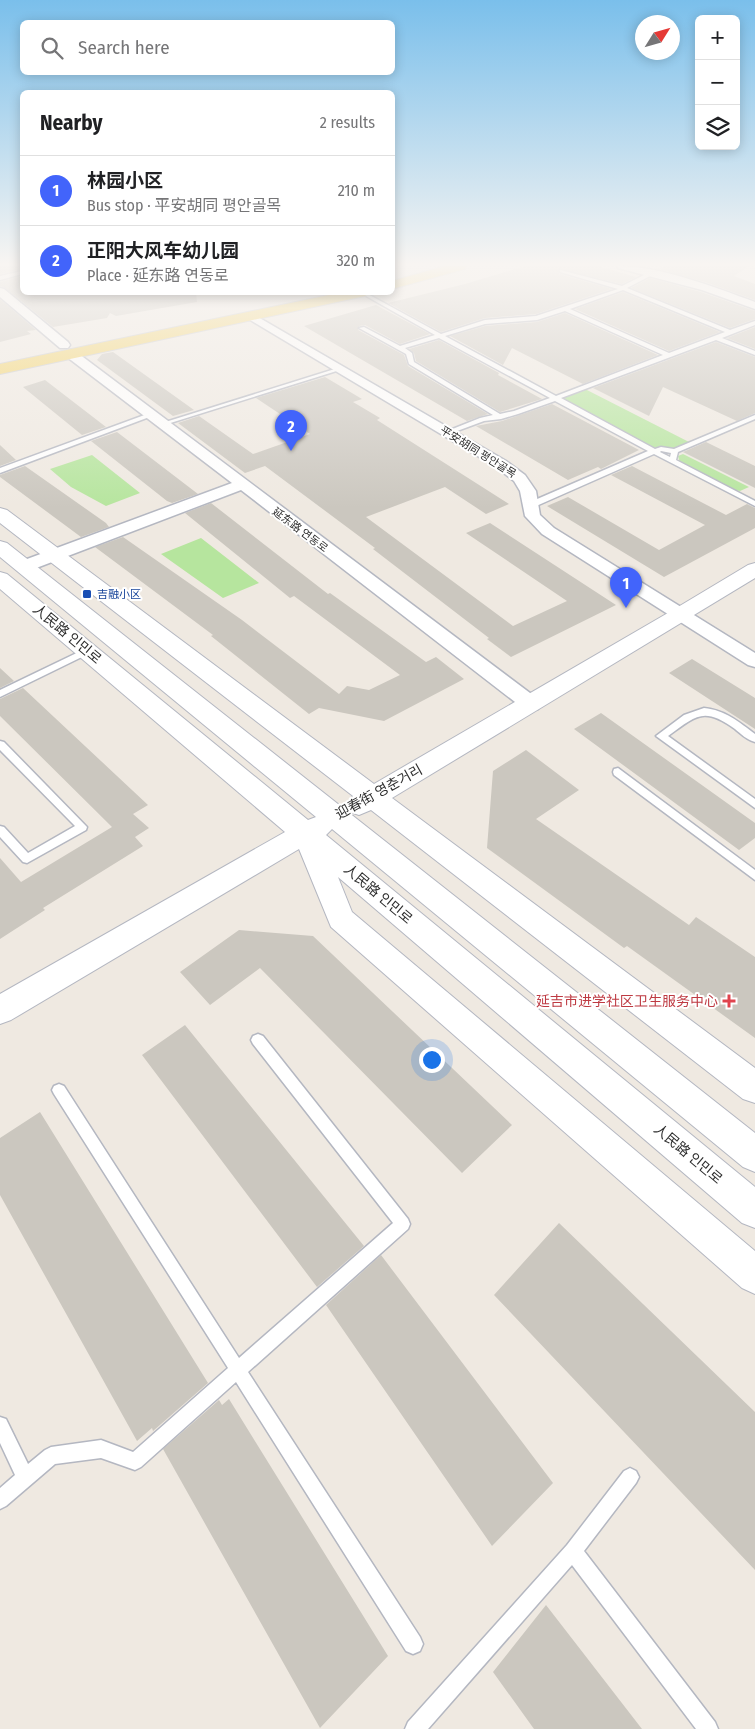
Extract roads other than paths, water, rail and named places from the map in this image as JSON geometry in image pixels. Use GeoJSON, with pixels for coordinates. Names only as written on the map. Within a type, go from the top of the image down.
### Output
{"type":"FeatureCollection","features":[{"type":"Feature","properties":{"kind":"main road"},"geometry":{"type":"LineString","coordinates":[[0,368],[78,347]]}},
{"type":"Feature","properties":{"kind":"main road"},"geometry":{"type":"LineString","coordinates":[[0,357],[80,347]]}},
{"type":"Feature","properties":{"kind":"street","name":"延东路 연동로"},"geometry":{"type":"LineString","coordinates":[[64,347],[156,420],[530,704]]}},
{"type":"Feature","properties":{"kind":"street","name":"平安胡同 평안골목"},"geometry":{"type":"LineString","coordinates":[[303,347],[501,464],[520,478],[528,491],[533,516],[548,531],[755,661]]}},
{"type":"Feature","properties":{"kind":"street"},"geometry":{"type":"LineString","coordinates":[[24,566],[241,485]]}},
{"type":"Feature","properties":{"kind":"street"},"geometry":{"type":"LineString","coordinates":[[0,514],[755,1088]]}},
{"type":"Feature","properties":{"kind":"street","name":"人民路 인민로"},"geometry":{"type":"LineString","coordinates":[[0,547],[755,1155]]}},
{"type":"Feature","properties":{"kind":"street","name":"迎春街 영춘거리"},"geometry":{"type":"LineString","coordinates":[[0,1010],[244,867],[336,816],[373,798],[755,570]]}},
{"type":"Feature","properties":{"kind":"street","name":"人民路 인민로"},"geometry":{"type":"LineString","coordinates":[[0,578],[755,1210]]}},
{"type":"Feature","properties":{"kind":"street"},"geometry":{"type":"LineString","coordinates":[[306,833],[341,919],[755,1275]]}},
{"type":"Feature","properties":{"kind":"lane"},"geometry":{"type":"LineString","coordinates":[[399,348],[403,347]]}},
{"type":"Feature","properties":{"kind":"lane"},"geometry":{"type":"LineString","coordinates":[[459,347],[652,452],[755,504]]}},
{"type":"Feature","properties":{"kind":"lane"},"geometry":{"type":"LineString","coordinates":[[649,347],[668,355]]}},
{"type":"Feature","properties":{"kind":"lane"},"geometry":{"type":"LineString","coordinates":[[447,432],[482,419],[516,413],[690,347]]}},
{"type":"Feature","properties":{"kind":"lane"},"geometry":{"type":"LineString","coordinates":[[739,347],[755,353]]}},
{"type":"Feature","properties":{"kind":"lane"},"geometry":{"type":"LineString","coordinates":[[399,348],[409,353],[412,363],[417,367],[501,417]]}},
{"type":"Feature","properties":{"kind":"lane"},"geometry":{"type":"LineString","coordinates":[[0,470],[156,420],[340,369]]}},
{"type":"Feature","properties":{"kind":"lane"},"geometry":{"type":"LineString","coordinates":[[531,504],[652,452],[661,449],[674,451],[755,417]]}},
{"type":"Feature","properties":{"kind":"lane"},"geometry":{"type":"LineString","coordinates":[[672,461],[674,451]]}},
{"type":"Feature","properties":{"kind":"lane"},"geometry":{"type":"LineString","coordinates":[[0,694],[87,651]]}},
{"type":"Feature","properties":{"kind":"lane"},"geometry":{"type":"LineString","coordinates":[[755,739],[718,714],[706,711],[697,713],[661,736],[755,804]]}},
{"type":"Feature","properties":{"kind":"lane"},"geometry":{"type":"LineString","coordinates":[[0,744],[82,827],[27,859],[0,830]]}},
{"type":"Feature","properties":{"kind":"lane"},"geometry":{"type":"LineString","coordinates":[[618,772],[755,876]]}},
{"type":"Feature","properties":{"kind":"lane"},"geometry":{"type":"LineString","coordinates":[[0,1500],[51,1456],[101,1449],[135,1461],[403,1224],[258,1040]]}},
{"type":"Feature","properties":{"kind":"lane"},"geometry":{"type":"LineString","coordinates":[[59,1090],[413,1644]]}},
{"type":"Feature","properties":{"kind":"lane"},"geometry":{"type":"LineString","coordinates":[[0,1425],[26,1478]]}},
{"type":"Feature","properties":{"kind":"lane"},"geometry":{"type":"LineString","coordinates":[[415,1729],[573,1551],[630,1477]]}},
{"type":"Feature","properties":{"kind":"lane"},"geometry":{"type":"LineString","coordinates":[[573,1551],[708,1729]]}},
{"type":"Feature","properties":{"kind":"place","name":"正阳大风车幼儿园"},"geometry":{"type":"Point","coordinates":[291,451]}},
{"type":"Feature","properties":{"kind":"place","name":"吉融小区"},"geometry":{"type":"Point","coordinates":[87,594]}},
{"type":"Feature","properties":{"kind":"place","name":"林园小区"},"geometry":{"type":"Point","coordinates":[626,608]}},
{"type":"Feature","properties":{"kind":"place","name":"延吉市进学社区卫生服务中心"},"geometry":{"type":"Point","coordinates":[729,1001]}}]}
